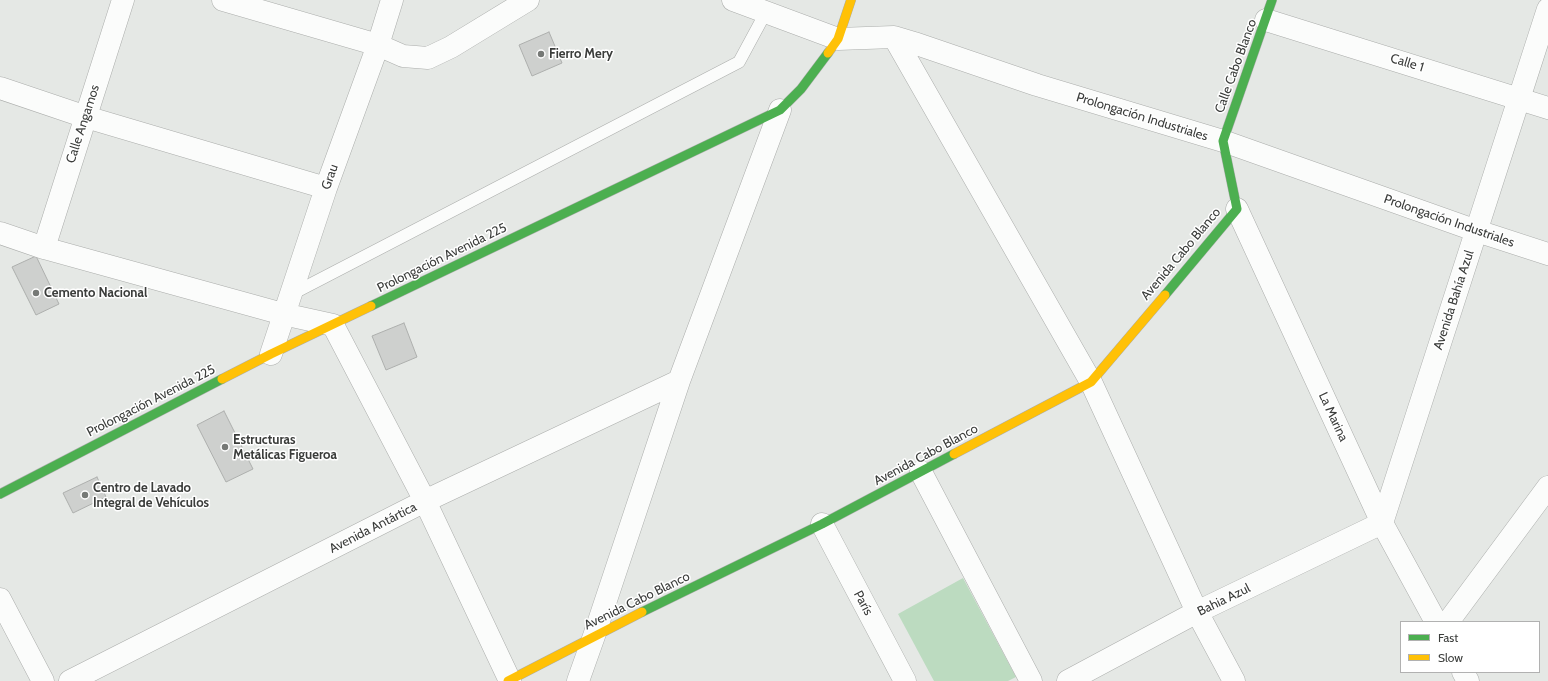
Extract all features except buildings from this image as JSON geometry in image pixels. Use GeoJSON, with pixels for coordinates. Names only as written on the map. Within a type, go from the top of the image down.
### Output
{"type":"FeatureCollection","features":[{"type":"Feature","properties":{"kind":"street","name":"Calle Angamos"},"geometry":{"type":"LineString","coordinates":[[44,248],[123,0]]}},
{"type":"Feature","properties":{"kind":"street"},"geometry":{"type":"LineString","coordinates":[[223,0],[378,45],[403,56],[428,58],[452,47],[528,0]]}},
{"type":"Feature","properties":{"kind":"street","name":"Grau"},"geometry":{"type":"LineString","coordinates":[[271,354],[286,305],[326,188],[378,45],[392,0]]}},
{"type":"Feature","properties":{"kind":"street","name":"Prolongación Industriales"},"geometry":{"type":"LineString","coordinates":[[733,0],[838,39],[894,37],[1037,85],[1223,141],[1476,232],[1548,254]]}},
{"type":"Feature","properties":{"kind":"street","name":"Prolongación Avenida 225"},"geometry":{"type":"LineString","coordinates":[[0,494],[271,354],[780,110],[820,65],[838,39],[851,0]]}},
{"type":"Feature","properties":{"kind":"street","name":"Avenida Bahía Azul"},"geometry":{"type":"LineString","coordinates":[[1382,523],[1548,9]]}},
{"type":"Feature","properties":{"kind":"street","name":"Calle 1"},"geometry":{"type":"LineString","coordinates":[[1269,10],[1548,108]]}},
{"type":"Feature","properties":{"kind":"street","name":"Calle Cabo Blanco"},"geometry":{"type":"LineString","coordinates":[[1223,141],[1269,10]]}},
{"type":"Feature","properties":{"kind":"street"},"geometry":{"type":"LineString","coordinates":[[894,37],[1091,382],[1197,612],[1234,681]]}},
{"type":"Feature","properties":{"kind":"street"},"geometry":{"type":"LineString","coordinates":[[0,88],[86,117],[326,188]]}},
{"type":"Feature","properties":{"kind":"street"},"geometry":{"type":"LineString","coordinates":[[578,681],[679,381],[780,110]]}},
{"type":"Feature","properties":{"kind":"street","name":"Avenida Cabo Blanco"},"geometry":{"type":"LineString","coordinates":[[509,681],[594,636],[822,524],[1091,382],[1236,209],[1223,141]]}},
{"type":"Feature","properties":{"kind":"street","name":"La Marina"},"geometry":{"type":"LineString","coordinates":[[1236,209],[1382,523],[1435,621]]}},
{"type":"Feature","properties":{"kind":"street"},"geometry":{"type":"LineString","coordinates":[[0,234],[44,248],[286,305],[333,325],[425,501],[509,681]]}},
{"type":"Feature","properties":{"kind":"street","name":"Avenida Antártica"},"geometry":{"type":"LineString","coordinates":[[70,681],[425,501],[679,381]]}},
{"type":"Feature","properties":{"kind":"street"},"geometry":{"type":"LineString","coordinates":[[921,472],[1031,681]]}},
{"type":"Feature","properties":{"kind":"street"},"geometry":{"type":"LineString","coordinates":[[1449,621],[1548,487]]}},
{"type":"Feature","properties":{"kind":"street","name":"Bahia Azul"},"geometry":{"type":"LineString","coordinates":[[1068,681],[1197,612],[1382,523]]}},
{"type":"Feature","properties":{"kind":"street","name":"París"},"geometry":{"type":"LineString","coordinates":[[822,524],[905,681]]}},
{"type":"Feature","properties":{"kind":"street"},"geometry":{"type":"LineString","coordinates":[[0,599],[43,681]]}},
{"type":"Feature","properties":{"kind":"lane"},"geometry":{"type":"LineString","coordinates":[[286,305],[739,62],[766,12]]}},
{"type":"Feature","properties":{"kind":"green space"},"geometry":{"type":"Polygon","coordinates":[[[963,578],[1016,677],[1008,681],[934,681],[898,614],[963,578]]]}},
{"type":"Feature","properties":{"kind":"traffic: fast"},"geometry":{"type":"LineString","coordinates":[[1165,295],[1237,209],[1223,141],[1272,0]]}},
{"type":"Feature","properties":{"kind":"traffic: fast"},"geometry":{"type":"LineString","coordinates":[[371,306],[780,110],[801,89],[828,53]]}},
{"type":"Feature","properties":{"kind":"traffic: fast"},"geometry":{"type":"LineString","coordinates":[[0,494],[222,379]]}},
{"type":"Feature","properties":{"kind":"traffic: fast"},"geometry":{"type":"LineString","coordinates":[[642,612],[822,524],[954,454]]}},
{"type":"Feature","properties":{"kind":"traffic: slow"},"geometry":{"type":"LineString","coordinates":[[828,53],[838,39],[851,0]]}},
{"type":"Feature","properties":{"kind":"traffic: slow"},"geometry":{"type":"LineString","coordinates":[[954,454],[1091,382],[1165,295]]}},
{"type":"Feature","properties":{"kind":"traffic: slow"},"geometry":{"type":"LineString","coordinates":[[222,379],[371,306]]}},
{"type":"Feature","properties":{"kind":"traffic: slow"},"geometry":{"type":"LineString","coordinates":[[508,681],[642,612]]}},
{"type":"Feature","properties":{"kind":"place","name":"Fierro Mery"},"geometry":{"type":"Point","coordinates":[541,54]}},
{"type":"Feature","properties":{"kind":"place","name":"Cemento Nacional"},"geometry":{"type":"Point","coordinates":[36,293]}},
{"type":"Feature","properties":{"kind":"place","name":"Estructuras Metálicas Figueroa"},"geometry":{"type":"Point","coordinates":[225,447]}},
{"type":"Feature","properties":{"kind":"place","name":"Centro de Lavado Integral de Vehículos"},"geometry":{"type":"Point","coordinates":[85,495]}}]}
